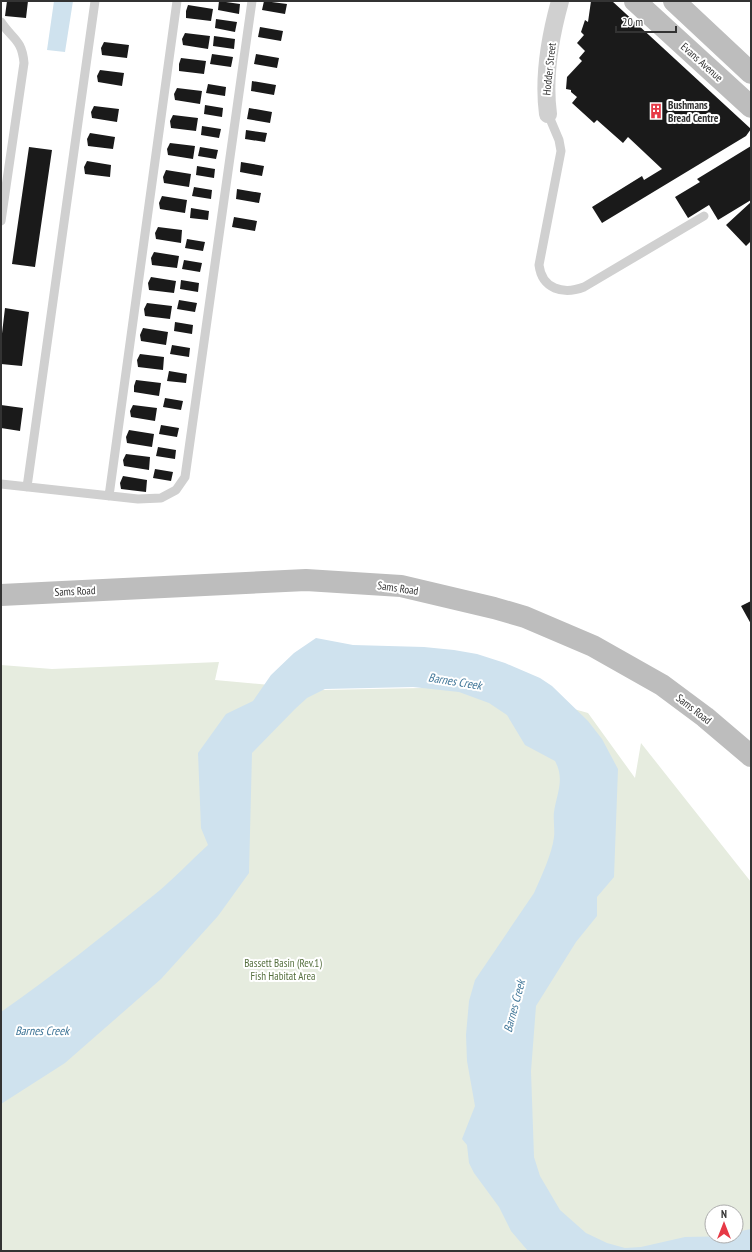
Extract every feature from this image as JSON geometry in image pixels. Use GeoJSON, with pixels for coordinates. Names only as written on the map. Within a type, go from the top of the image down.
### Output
{"type":"FeatureCollection","features":[{"type":"Feature","properties":{"kind":"main road","name":"Evans Avenue"},"geometry":{"type":"LineString","coordinates":[[635,1],[751,107]]}},
{"type":"Feature","properties":{"kind":"main road"},"geometry":{"type":"LineString","coordinates":[[674,1],[751,73]]}},
{"type":"Feature","properties":{"kind":"main road","name":"Sams Road"},"geometry":{"type":"LineString","coordinates":[[1,595],[306,580],[401,586],[494,608],[525,617],[593,646],[662,685],[705,717],[751,756]]}},
{"type":"Feature","properties":{"kind":"street","name":"Hodder Street"},"geometry":{"type":"LineString","coordinates":[[554,1],[554,23]]}},
{"type":"Feature","properties":{"kind":"street","name":"Hodder Street"},"geometry":{"type":"LineString","coordinates":[[548,114],[545,86],[554,23],[560,1]]}},
{"type":"Feature","properties":{"kind":"lane"},"geometry":{"type":"LineString","coordinates":[[27,487],[95,1]]}},
{"type":"Feature","properties":{"kind":"lane"},"geometry":{"type":"LineString","coordinates":[[109,496],[177,1]]}},
{"type":"Feature","properties":{"kind":"lane"},"geometry":{"type":"LineString","coordinates":[[1,484],[138,499],[161,498],[176,490],[185,477],[252,1]]}},
{"type":"Feature","properties":{"kind":"lane"},"geometry":{"type":"LineString","coordinates":[[1,22],[23,50],[24,63],[1,221]]}},
{"type":"Feature","properties":{"kind":"lane"},"geometry":{"type":"LineString","coordinates":[[548,114],[559,140],[561,151],[560,164],[539,265],[545,281],[550,287],[565,291],[584,287],[704,216]]}},
{"type":"Feature","properties":{"kind":"green space","name":"Bassett Basin (Rev.1) Fish Habitat Area"},"geometry":{"type":"Polygon","coordinates":[[[219,662],[215,680],[323,690],[421,688],[434,669],[588,713],[635,778],[641,743],[751,882],[751,1251],[1,1251],[1,665],[52,669],[219,662]]]}},
{"type":"Feature","properties":{"kind":"water"},"geometry":{"type":"Polygon","coordinates":[[[54,1],[73,1],[65,52],[47,50],[54,1]]]}},
{"type":"Feature","properties":{"kind":"water","name":"Barnes Creek"},"geometry":{"type":"Polygon","coordinates":[[[316,638],[353,645],[424,647],[477,654],[505,663],[540,678],[552,686],[588,721],[602,739],[618,769],[614,877],[597,897],[597,916],[576,942],[536,1006],[531,1071],[534,1157],[540,1176],[560,1210],[586,1233],[607,1243],[625,1248],[641,1247],[685,1237],[704,1237],[704,1244],[744,1244],[744,1230],[751,1229],[751,1251],[528,1251],[511,1231],[499,1207],[474,1173],[469,1163],[467,1145],[462,1139],[475,1106],[467,1061],[466,1035],[469,1001],[475,980],[534,893],[543,873],[553,844],[554,812],[560,780],[555,761],[525,745],[507,715],[489,703],[459,692],[413,687],[325,689],[307,698],[252,753],[249,873],[218,916],[161,979],[65,1063],[1,1104],[1,1012],[98,940],[154,895],[208,845],[201,828],[198,753],[226,714],[253,701],[271,675],[294,653],[316,638]]]}},
{"type":"Feature","properties":{"kind":"building"},"geometry":{"type":"Polygon","coordinates":[[[7,1],[28,1],[26,18],[5,16],[7,1]]]}},
{"type":"Feature","properties":{"kind":"building"},"geometry":{"type":"Polygon","coordinates":[[[219,1],[240,4],[239,14],[218,10],[219,1]]]}},
{"type":"Feature","properties":{"kind":"building"},"geometry":{"type":"Polygon","coordinates":[[[264,1],[287,4],[285,14],[262,10],[264,1]]]}},
{"type":"Feature","properties":{"kind":"building","name":"Bushmans Bread Centre"},"geometry":{"type":"Polygon","coordinates":[[[591,1],[612,1],[751,129],[746,136],[602,223],[592,207],[642,176],[644,180],[662,169],[628,137],[623,143],[597,120],[594,123],[572,103],[577,97],[571,92],[571,90],[566,89],[567,77],[582,61],[579,58],[585,51],[577,43],[584,35],[581,32],[585,20],[588,22],[591,1]]]}},
{"type":"Feature","properties":{"kind":"building"},"geometry":{"type":"Polygon","coordinates":[[[188,5],[213,9],[211,21],[186,18],[188,5]]]}},
{"type":"Feature","properties":{"kind":"building"},"geometry":{"type":"Polygon","coordinates":[[[216,19],[237,22],[235,32],[215,28],[216,19]]]}},
{"type":"Feature","properties":{"kind":"building"},"geometry":{"type":"Polygon","coordinates":[[[260,27],[283,31],[281,41],[258,37],[260,27]]]}},
{"type":"Feature","properties":{"kind":"building"},"geometry":{"type":"Polygon","coordinates":[[[185,33],[210,36],[208,49],[183,45],[182,39],[185,33]]]}},
{"type":"Feature","properties":{"kind":"building"},"geometry":{"type":"Polygon","coordinates":[[[214,36],[235,39],[234,49],[213,46],[214,36]]]}},
{"type":"Feature","properties":{"kind":"building"},"geometry":{"type":"Polygon","coordinates":[[[104,42],[129,45],[127,58],[102,55],[101,48],[104,42]]]}},
{"type":"Feature","properties":{"kind":"building"},"geometry":{"type":"Polygon","coordinates":[[[212,54],[233,57],[231,67],[210,64],[212,54]]]}},
{"type":"Feature","properties":{"kind":"building"},"geometry":{"type":"Polygon","coordinates":[[[256,54],[279,58],[277,68],[254,64],[256,54]]]}},
{"type":"Feature","properties":{"kind":"building"},"geometry":{"type":"Polygon","coordinates":[[[181,58],[206,61],[204,74],[179,71],[181,58]]]}},
{"type":"Feature","properties":{"kind":"building"},"geometry":{"type":"Polygon","coordinates":[[[100,70],[124,73],[122,86],[98,82],[97,76],[100,70]]]}},
{"type":"Feature","properties":{"kind":"building"},"geometry":{"type":"Polygon","coordinates":[[[252,81],[276,85],[274,95],[251,91],[252,81]]]}},
{"type":"Feature","properties":{"kind":"building"},"geometry":{"type":"Polygon","coordinates":[[[208,84],[226,87],[225,96],[206,93],[208,84]]]}},
{"type":"Feature","properties":{"kind":"building"},"geometry":{"type":"Polygon","coordinates":[[[177,88],[202,91],[200,104],[175,100],[174,94],[177,88]]]}},
{"type":"Feature","properties":{"kind":"building"},"geometry":{"type":"Polygon","coordinates":[[[205,105],[223,108],[222,117],[204,114],[205,105]]]}},
{"type":"Feature","properties":{"kind":"building"},"geometry":{"type":"Polygon","coordinates":[[[94,106],[119,109],[117,122],[92,118],[91,112],[94,106]]]}},
{"type":"Feature","properties":{"kind":"building"},"geometry":{"type":"Polygon","coordinates":[[[249,108],[272,112],[270,123],[247,119],[249,108]]]}},
{"type":"Feature","properties":{"kind":"building"},"geometry":{"type":"Polygon","coordinates":[[[173,115],[198,118],[196,131],[171,128],[170,121],[173,115]]]}},
{"type":"Feature","properties":{"kind":"building"},"geometry":{"type":"Polygon","coordinates":[[[202,126],[221,129],[219,138],[201,135],[202,126]]]}},
{"type":"Feature","properties":{"kind":"building"},"geometry":{"type":"Polygon","coordinates":[[[246,130],[267,133],[265,142],[245,139],[246,130]]]}},
{"type":"Feature","properties":{"kind":"building"},"geometry":{"type":"Polygon","coordinates":[[[90,133],[115,137],[113,149],[88,146],[87,139],[90,133]]]}},
{"type":"Feature","properties":{"kind":"building"},"geometry":{"type":"Polygon","coordinates":[[[170,143],[195,146],[193,159],[168,155],[167,149],[170,143]]]}},
{"type":"Feature","properties":{"kind":"building"},"geometry":{"type":"Polygon","coordinates":[[[751,146],[751,200],[718,220],[709,205],[688,218],[675,197],[700,182],[697,179],[751,146]]]}},
{"type":"Feature","properties":{"kind":"building"},"geometry":{"type":"Polygon","coordinates":[[[29,147],[52,150],[35,267],[12,264],[29,147]]]}},
{"type":"Feature","properties":{"kind":"building"},"geometry":{"type":"Polygon","coordinates":[[[200,147],[218,150],[216,159],[198,156],[200,147]]]}},
{"type":"Feature","properties":{"kind":"building"},"geometry":{"type":"Polygon","coordinates":[[[87,161],[111,165],[110,177],[85,174],[84,167],[87,161]]]}},
{"type":"Feature","properties":{"kind":"building"},"geometry":{"type":"Polygon","coordinates":[[[241,162],[264,166],[262,176],[240,172],[241,162]]]}},
{"type":"Feature","properties":{"kind":"building"},"geometry":{"type":"Polygon","coordinates":[[[197,166],[215,169],[214,178],[196,175],[197,166]]]}},
{"type":"Feature","properties":{"kind":"building"},"geometry":{"type":"Polygon","coordinates":[[[166,170],[191,174],[189,187],[164,183],[163,177],[166,170]]]}},
{"type":"Feature","properties":{"kind":"building"},"geometry":{"type":"Polygon","coordinates":[[[194,187],[212,190],[211,199],[192,196],[194,187]]]}},
{"type":"Feature","properties":{"kind":"building"},"geometry":{"type":"Polygon","coordinates":[[[237,189],[261,193],[259,203],[236,199],[237,189]]]}},
{"type":"Feature","properties":{"kind":"building"},"geometry":{"type":"Polygon","coordinates":[[[162,196],[187,200],[185,213],[160,209],[159,203],[162,196]]]}},
{"type":"Feature","properties":{"kind":"building"},"geometry":{"type":"Polygon","coordinates":[[[751,202],[751,241],[746,246],[726,225],[751,202]]]}},
{"type":"Feature","properties":{"kind":"building"},"geometry":{"type":"Polygon","coordinates":[[[191,208],[209,211],[208,220],[190,218],[191,208]]]}},
{"type":"Feature","properties":{"kind":"building"},"geometry":{"type":"Polygon","coordinates":[[[234,217],[257,221],[255,231],[232,227],[234,217]]]}},
{"type":"Feature","properties":{"kind":"building"},"geometry":{"type":"Polygon","coordinates":[[[158,227],[182,230],[181,243],[156,239],[155,233],[158,227]]]}},
{"type":"Feature","properties":{"kind":"building"},"geometry":{"type":"Polygon","coordinates":[[[187,239],[205,242],[203,251],[185,248],[187,239]]]}},
{"type":"Feature","properties":{"kind":"building"},"geometry":{"type":"Polygon","coordinates":[[[154,252],[179,256],[177,268],[152,265],[151,258],[154,252]]]}},
{"type":"Feature","properties":{"kind":"building"},"geometry":{"type":"Polygon","coordinates":[[[184,260],[202,263],[200,272],[182,269],[184,260]]]}},
{"type":"Feature","properties":{"kind":"building"},"geometry":{"type":"Polygon","coordinates":[[[151,277],[176,281],[174,293],[149,290],[148,283],[151,277]]]}},
{"type":"Feature","properties":{"kind":"building"},"geometry":{"type":"Polygon","coordinates":[[[181,280],[199,283],[198,292],[180,289],[181,280]]]}},
{"type":"Feature","properties":{"kind":"building"},"geometry":{"type":"Polygon","coordinates":[[[179,300],[197,303],[195,312],[177,309],[179,300]]]}},
{"type":"Feature","properties":{"kind":"building"},"geometry":{"type":"Polygon","coordinates":[[[147,303],[172,306],[170,319],[145,316],[144,309],[147,303]]]}},
{"type":"Feature","properties":{"kind":"building"},"geometry":{"type":"Polygon","coordinates":[[[5,308],[29,312],[22,366],[1,364],[1,342],[5,308]]]}},
{"type":"Feature","properties":{"kind":"building"},"geometry":{"type":"Polygon","coordinates":[[[175,322],[193,325],[192,334],[174,331],[175,322]]]}},
{"type":"Feature","properties":{"kind":"building"},"geometry":{"type":"Polygon","coordinates":[[[143,328],[168,332],[166,345],[141,341],[140,335],[143,328]]]}},
{"type":"Feature","properties":{"kind":"building"},"geometry":{"type":"Polygon","coordinates":[[[172,345],[190,348],[189,357],[170,354],[172,345]]]}},
{"type":"Feature","properties":{"kind":"building"},"geometry":{"type":"Polygon","coordinates":[[[140,354],[164,357],[163,370],[138,367],[137,360],[140,354]]]}},
{"type":"Feature","properties":{"kind":"building"},"geometry":{"type":"Polygon","coordinates":[[[169,371],[187,374],[186,383],[167,381],[169,371]]]}},
{"type":"Feature","properties":{"kind":"building"},"geometry":{"type":"Polygon","coordinates":[[[136,380],[161,383],[159,396],[134,392],[136,380]]]}},
{"type":"Feature","properties":{"kind":"building"},"geometry":{"type":"Polygon","coordinates":[[[165,398],[183,401],[181,410],[163,407],[165,398]]]}},
{"type":"Feature","properties":{"kind":"building"},"geometry":{"type":"Polygon","coordinates":[[[1,405],[23,408],[20,431],[1,428],[1,405]]]}},
{"type":"Feature","properties":{"kind":"building"},"geometry":{"type":"Polygon","coordinates":[[[133,405],[157,408],[155,421],[131,417],[130,411],[133,405]]]}},
{"type":"Feature","properties":{"kind":"building"},"geometry":{"type":"Polygon","coordinates":[[[161,425],[179,428],[177,437],[159,434],[161,425]]]}},
{"type":"Feature","properties":{"kind":"building"},"geometry":{"type":"Polygon","coordinates":[[[129,430],[154,434],[152,447],[127,443],[126,437],[129,430]]]}},
{"type":"Feature","properties":{"kind":"building"},"geometry":{"type":"Polygon","coordinates":[[[158,447],[176,450],[175,459],[156,456],[158,447]]]}},
{"type":"Feature","properties":{"kind":"building"},"geometry":{"type":"Polygon","coordinates":[[[126,454],[150,457],[149,470],[124,466],[123,460],[126,454]]]}},
{"type":"Feature","properties":{"kind":"building"},"geometry":{"type":"Polygon","coordinates":[[[155,469],[173,472],[171,481],[153,478],[155,469]]]}},
{"type":"Feature","properties":{"kind":"building"},"geometry":{"type":"Polygon","coordinates":[[[123,476],[147,480],[146,492],[121,489],[120,483],[123,476]]]}},
{"type":"Feature","properties":{"kind":"building"},"geometry":{"type":"Polygon","coordinates":[[[751,601],[751,624],[741,606],[751,601]]]}},
{"type":"Feature","properties":{"kind":"place","name":"Bushmans Bread Centre"},"geometry":{"type":"Point","coordinates":[656,111]}}]}
